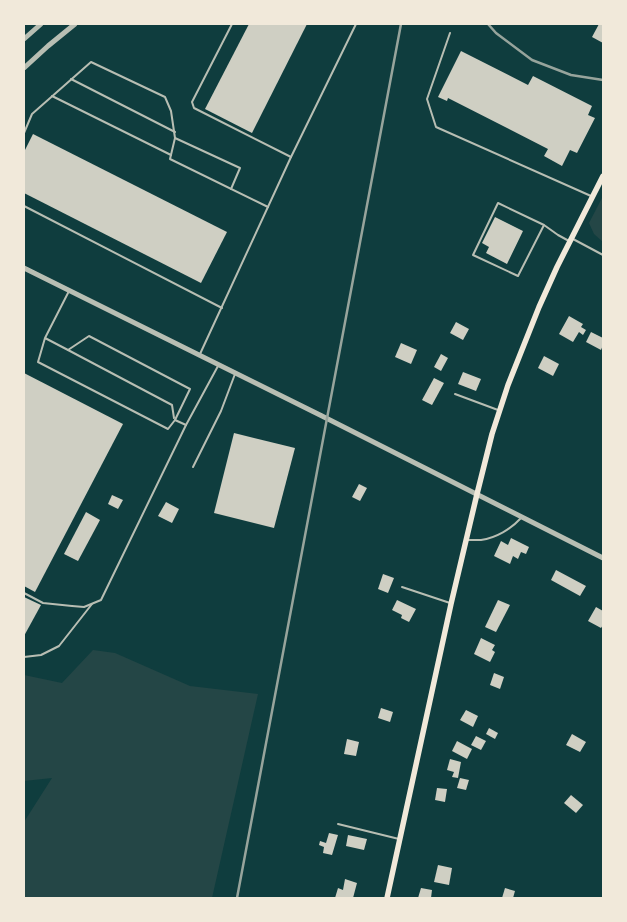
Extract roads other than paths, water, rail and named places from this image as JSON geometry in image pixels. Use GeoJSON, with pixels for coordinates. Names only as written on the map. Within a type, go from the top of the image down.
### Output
{"type":"FeatureCollection","features":[{"type":"Feature","properties":{"kind":"main road"},"geometry":{"type":"LineString","coordinates":[[387,898],[451,604],[492,434],[519,355],[539,307],[603,176]]}},
{"type":"Feature","properties":{"kind":"street"},"geometry":{"type":"LineString","coordinates":[[24,39],[41,24]]}},
{"type":"Feature","properties":{"kind":"street"},"geometry":{"type":"LineString","coordinates":[[24,68],[48,46],[76,24]]}},
{"type":"Feature","properties":{"kind":"street"},"geometry":{"type":"LineString","coordinates":[[24,268],[603,558]]}},
{"type":"Feature","properties":{"kind":"lane"},"geometry":{"type":"LineString","coordinates":[[232,24],[192,102],[194,108],[291,157]]}},
{"type":"Feature","properties":{"kind":"lane"},"geometry":{"type":"LineString","coordinates":[[200,355],[291,157],[356,24]]}},
{"type":"Feature","properties":{"kind":"lane"},"geometry":{"type":"LineString","coordinates":[[450,33],[427,99],[436,127],[593,197]]}},
{"type":"Feature","properties":{"kind":"lane"},"geometry":{"type":"LineString","coordinates":[[24,133],[32,114],[91,62],[165,97],[171,111],[175,132],[170,159],[268,207]]}},
{"type":"Feature","properties":{"kind":"lane"},"geometry":{"type":"LineString","coordinates":[[71,79],[175,132]]}},
{"type":"Feature","properties":{"kind":"lane"},"geometry":{"type":"LineString","coordinates":[[52,96],[171,155]]}},
{"type":"Feature","properties":{"kind":"lane"},"geometry":{"type":"LineString","coordinates":[[175,138],[240,168],[231,189]]}},
{"type":"Feature","properties":{"kind":"lane"},"geometry":{"type":"LineString","coordinates":[[544,225],[518,276],[473,255],[498,203],[544,225],[558,235],[603,255]]}},
{"type":"Feature","properties":{"kind":"lane"},"geometry":{"type":"LineString","coordinates":[[24,206],[222,308]]}},
{"type":"Feature","properties":{"kind":"lane"},"geometry":{"type":"LineString","coordinates":[[68,350],[89,336],[190,389],[168,429],[38,362],[45,338],[70,290]]}},
{"type":"Feature","properties":{"kind":"lane"},"geometry":{"type":"LineString","coordinates":[[45,338],[172,405],[174,420]]}},
{"type":"Feature","properties":{"kind":"lane"},"geometry":{"type":"LineString","coordinates":[[24,593],[43,603],[72,606],[84,607],[101,600],[186,426],[218,365]]}},
{"type":"Feature","properties":{"kind":"lane"},"geometry":{"type":"LineString","coordinates":[[193,467],[221,411],[236,373]]}},
{"type":"Feature","properties":{"kind":"lane"},"geometry":{"type":"LineString","coordinates":[[455,394],[500,410]]}},
{"type":"Feature","properties":{"kind":"lane"},"geometry":{"type":"LineString","coordinates":[[174,420],[186,426]]}},
{"type":"Feature","properties":{"kind":"lane"},"geometry":{"type":"LineString","coordinates":[[466,540],[481,540],[501,533],[514,525],[521,517]]}},
{"type":"Feature","properties":{"kind":"lane"},"geometry":{"type":"LineString","coordinates":[[402,587],[451,604]]}},
{"type":"Feature","properties":{"kind":"lane"},"geometry":{"type":"LineString","coordinates":[[24,657],[41,655],[60,646],[92,604]]}},
{"type":"Feature","properties":{"kind":"lane"},"geometry":{"type":"LineString","coordinates":[[338,824],[400,840]]}},
{"type":"Feature","properties":{"kind":"railway"},"geometry":{"type":"LineString","coordinates":[[237,898],[401,24]]}},
{"type":"Feature","properties":{"kind":"railway"},"geometry":{"type":"LineString","coordinates":[[488,24],[496,33],[532,60],[571,75],[603,80]]}}]}
